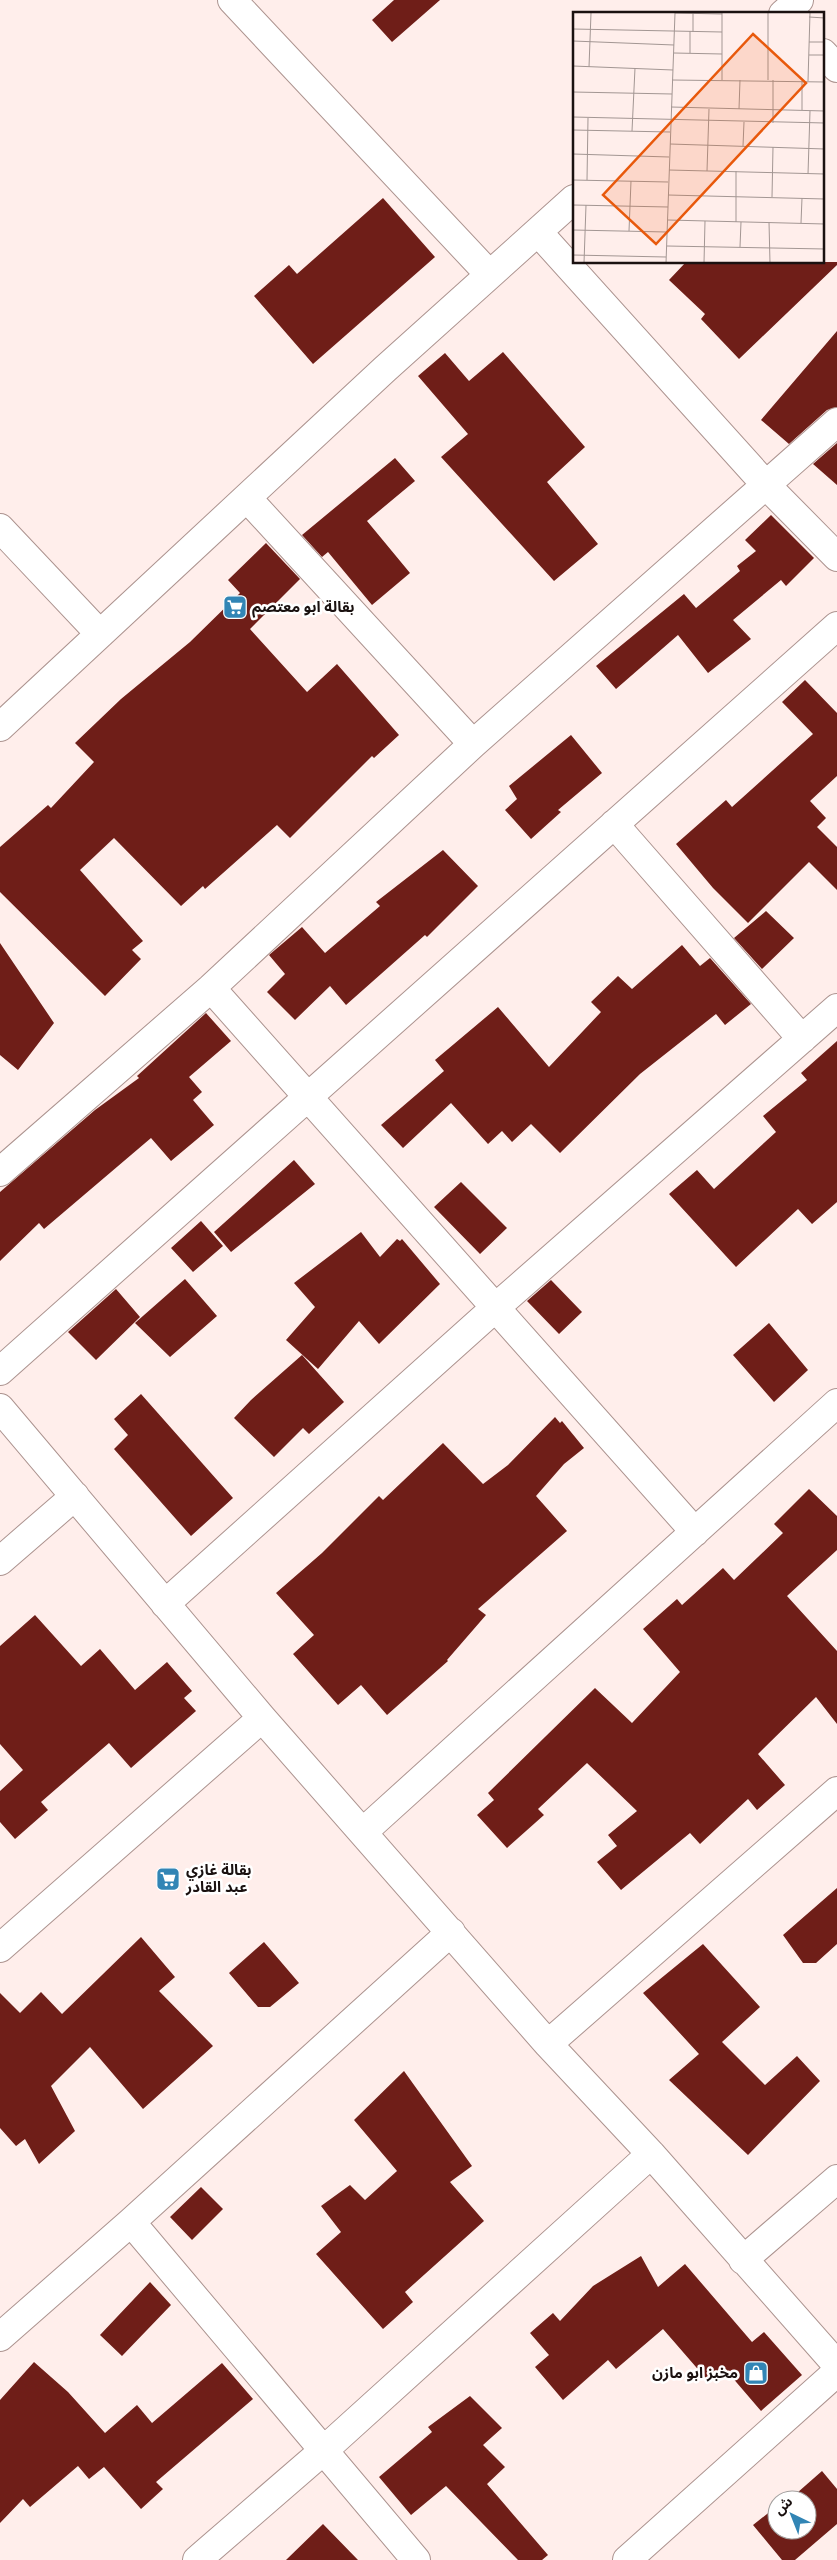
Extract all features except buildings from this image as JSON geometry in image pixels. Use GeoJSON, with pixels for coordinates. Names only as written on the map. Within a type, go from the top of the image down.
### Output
{"type":"FeatureCollection","features":[{"type":"Feature","properties":{"kind":"street"},"geometry":{"type":"LineString","coordinates":[[232,0],[489,274]]}},
{"type":"Feature","properties":{"kind":"street"},"geometry":{"type":"LineString","coordinates":[[824,54],[837,68]]}},
{"type":"Feature","properties":{"kind":"street"},"geometry":{"type":"LineString","coordinates":[[0,728],[489,274],[573,200]]}},
{"type":"Feature","properties":{"kind":"street"},"geometry":{"type":"LineString","coordinates":[[538,232],[766,485],[837,557]]}},
{"type":"Feature","properties":{"kind":"street"},"geometry":{"type":"LineString","coordinates":[[0,1172],[211,988],[473,744],[837,422]]}},
{"type":"Feature","properties":{"kind":"street"},"geometry":{"type":"LineString","coordinates":[[247,498],[473,744]]}},
{"type":"Feature","properties":{"kind":"street"},"geometry":{"type":"LineString","coordinates":[[0,528],[100,634]]}},
{"type":"Feature","properties":{"kind":"street"},"geometry":{"type":"LineString","coordinates":[[0,1371],[837,626]]}},
{"type":"Feature","properties":{"kind":"street"},"geometry":{"type":"LineString","coordinates":[[614,824],[802,1039]]}},
{"type":"Feature","properties":{"kind":"street"},"geometry":{"type":"LineString","coordinates":[[211,988],[695,1532]]}},
{"type":"Feature","properties":{"kind":"street"},"geometry":{"type":"LineString","coordinates":[[165,1604],[495,1308],[837,1008]]}},
{"type":"Feature","properties":{"kind":"street"},"geometry":{"type":"LineString","coordinates":[[363,1832],[837,1403]]}},
{"type":"Feature","properties":{"kind":"street"},"geometry":{"type":"LineString","coordinates":[[0,1408],[262,1718],[548,2044],[651,2154],[837,2365]]}},
{"type":"Feature","properties":{"kind":"street"},"geometry":{"type":"LineString","coordinates":[[0,1561],[75,1496]]}},
{"type":"Feature","properties":{"kind":"street"},"geometry":{"type":"LineString","coordinates":[[0,1948],[262,1718]]}},
{"type":"Feature","properties":{"kind":"street"},"geometry":{"type":"LineString","coordinates":[[548,2044],[837,1791]]}},
{"type":"Feature","properties":{"kind":"street"},"geometry":{"type":"LineString","coordinates":[[0,2337],[131,2222],[450,1932]]}},
{"type":"Feature","properties":{"kind":"street"},"geometry":{"type":"LineString","coordinates":[[197,2560],[323,2450],[651,2154]]}},
{"type":"Feature","properties":{"kind":"street"},"geometry":{"type":"LineString","coordinates":[[743,2260],[837,2179]]}},
{"type":"Feature","properties":{"kind":"street"},"geometry":{"type":"LineString","coordinates":[[131,2222],[416,2560]]}},
{"type":"Feature","properties":{"kind":"street"},"geometry":{"type":"LineString","coordinates":[[627,2560],[837,2372]]}},
{"type":"Feature","properties":{"kind":"place","name":"بقالة ابو معتصم"},"geometry":{"type":"Point","coordinates":[235,607]}},
{"type":"Feature","properties":{"kind":"place","name":"بقالة غازي عبد القادر"},"geometry":{"type":"Point","coordinates":[168,1879]}},
{"type":"Feature","properties":{"kind":"place","name":"مخبز ابو مازن"},"geometry":{"type":"Point","coordinates":[756,2373]}}]}
